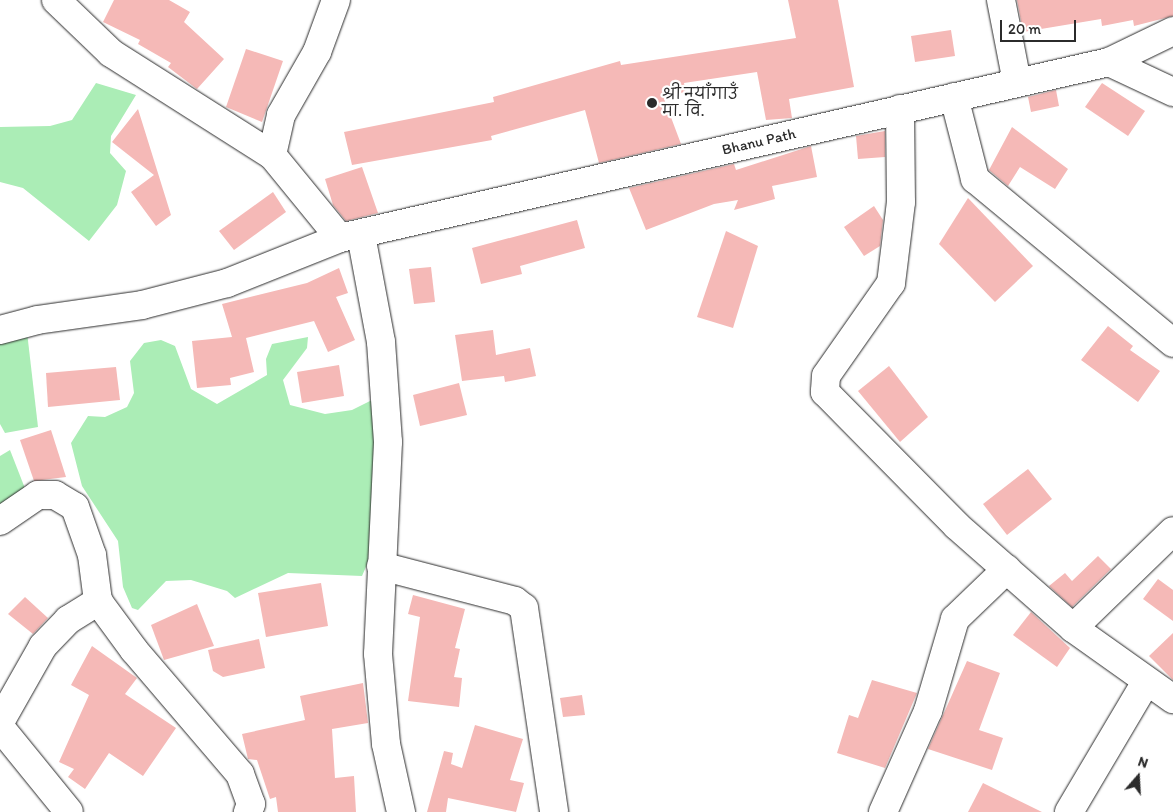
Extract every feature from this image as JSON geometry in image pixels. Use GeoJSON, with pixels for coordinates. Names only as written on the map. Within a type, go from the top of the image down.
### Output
{"type":"FeatureCollection","features":[{"type":"Feature","properties":{"kind":"street"},"geometry":{"type":"LineString","coordinates":[[56,0],[111,53],[272,156],[351,236],[381,342],[388,442],[378,654],[386,744],[401,812]]}},
{"type":"Feature","properties":{"kind":"street"},"geometry":{"type":"LineString","coordinates":[[272,156],[281,115],[317,52],[336,0]]}},
{"type":"Feature","properties":{"kind":"street"},"geometry":{"type":"LineString","coordinates":[[1001,0],[1017,82]]}},
{"type":"Feature","properties":{"kind":"street","name":"Bhanu Path"},"geometry":{"type":"LineString","coordinates":[[0,330],[37,320],[142,305],[227,283],[351,236],[1109,62],[1173,32]]}},
{"type":"Feature","properties":{"kind":"street"},"geometry":{"type":"LineString","coordinates":[[1109,62],[1173,92]]}},
{"type":"Feature","properties":{"kind":"street"},"geometry":{"type":"LineString","coordinates":[[954,97],[975,179],[1173,344]]}},
{"type":"Feature","properties":{"kind":"street"},"geometry":{"type":"LineString","coordinates":[[900,109],[901,202],[891,283],[826,376],[825,392],[956,526],[1073,628],[1146,682],[1173,699]]}},
{"type":"Feature","properties":{"kind":"street"},"geometry":{"type":"LineString","coordinates":[[0,521],[38,495],[56,495],[75,507],[92,555],[98,601],[134,650],[240,774],[251,804],[248,812]]}},
{"type":"Feature","properties":{"kind":"street"},"geometry":{"type":"LineString","coordinates":[[1073,628],[1173,531]]}},
{"type":"Feature","properties":{"kind":"street"},"geometry":{"type":"LineString","coordinates":[[381,566],[515,601],[524,608],[554,812]]}},
{"type":"Feature","properties":{"kind":"street"},"geometry":{"type":"LineString","coordinates":[[883,812],[928,711],[955,619],[1007,569]]}},
{"type":"Feature","properties":{"kind":"street"},"geometry":{"type":"LineString","coordinates":[[0,722],[43,646],[68,620],[98,601]]}},
{"type":"Feature","properties":{"kind":"street"},"geometry":{"type":"LineString","coordinates":[[1069,812],[1146,682]]}},
{"type":"Feature","properties":{"kind":"street"},"geometry":{"type":"LineString","coordinates":[[0,727],[69,812]]}},
{"type":"Feature","properties":{"kind":"green space"},"geometry":{"type":"Polygon","coordinates":[[[96,83],[136,95],[111,136],[110,153],[126,171],[117,205],[89,241],[23,188],[0,182],[0,127],[50,126],[72,120],[96,83]]]}},
{"type":"Feature","properties":{"kind":"green space"},"geometry":{"type":"Polygon","coordinates":[[[27,332],[38,427],[5,433],[0,424],[0,343],[27,332]]]}},
{"type":"Feature","properties":{"kind":"green space"},"geometry":{"type":"Polygon","coordinates":[[[308,337],[307,348],[283,380],[290,405],[325,414],[352,410],[376,398],[378,539],[362,576],[288,573],[235,598],[227,591],[191,580],[166,581],[138,610],[132,608],[123,587],[118,541],[82,486],[71,443],[88,416],[105,417],[127,407],[134,393],[130,361],[144,343],[161,340],[175,346],[191,389],[217,404],[267,375],[266,359],[272,344],[308,337]]]}},
{"type":"Feature","properties":{"kind":"green space"},"geometry":{"type":"Polygon","coordinates":[[[10,450],[26,491],[0,508],[0,456],[10,450]]]}},
{"type":"Feature","properties":{"kind":"building"},"geometry":{"type":"Polygon","coordinates":[[[114,0],[169,0],[190,12],[184,22],[224,59],[197,89],[168,67],[171,63],[138,44],[140,40],[103,22],[114,0]]]}},
{"type":"Feature","properties":{"kind":"building"},"geometry":{"type":"Polygon","coordinates":[[[788,0],[838,0],[854,87],[789,99],[792,118],[766,120],[757,72],[684,83],[686,92],[663,96],[681,144],[599,163],[585,110],[491,136],[492,140],[352,165],[344,132],[494,102],[493,97],[620,61],[621,65],[796,38],[788,0]]]}},
{"type":"Feature","properties":{"kind":"building"},"geometry":{"type":"Polygon","coordinates":[[[1017,0],[1173,0],[1173,16],[1134,26],[1133,20],[1102,26],[1101,19],[1023,32],[1017,0]]]}},
{"type":"Feature","properties":{"kind":"building"},"geometry":{"type":"Polygon","coordinates":[[[951,30],[955,56],[915,62],[911,36],[951,30]]]}},
{"type":"Feature","properties":{"kind":"building"},"geometry":{"type":"Polygon","coordinates":[[[246,49],[283,61],[262,122],[226,107],[246,49]]]}},
{"type":"Feature","properties":{"kind":"building"},"geometry":{"type":"Polygon","coordinates":[[[1102,83],[1145,111],[1128,136],[1085,107],[1102,83]]]}},
{"type":"Feature","properties":{"kind":"building"},"geometry":{"type":"Polygon","coordinates":[[[1056,90],[1059,106],[1031,112],[1028,97],[1056,90]]]}},
{"type":"Feature","properties":{"kind":"building"},"geometry":{"type":"Polygon","coordinates":[[[138,109],[171,215],[156,226],[131,192],[154,175],[112,142],[138,109]]]}},
{"type":"Feature","properties":{"kind":"building"},"geometry":{"type":"Polygon","coordinates":[[[1012,127],[1068,169],[1055,189],[1020,167],[1008,186],[989,170],[1012,127]]]}},
{"type":"Feature","properties":{"kind":"building"},"geometry":{"type":"Polygon","coordinates":[[[885,131],[885,157],[858,159],[856,136],[885,131]]]}},
{"type":"Feature","properties":{"kind":"building"},"geometry":{"type":"Polygon","coordinates":[[[811,146],[817,177],[772,186],[775,199],[734,210],[738,200],[714,204],[646,230],[629,188],[734,164],[736,170],[811,146]]]}},
{"type":"Feature","properties":{"kind":"building"},"geometry":{"type":"Polygon","coordinates":[[[362,167],[378,213],[346,221],[333,205],[325,179],[362,167]]]}},
{"type":"Feature","properties":{"kind":"building"},"geometry":{"type":"Polygon","coordinates":[[[273,192],[286,212],[234,250],[219,231],[273,192]]]}},
{"type":"Feature","properties":{"kind":"building"},"geometry":{"type":"Polygon","coordinates":[[[968,198],[1033,266],[995,302],[939,244],[968,198]]]}},
{"type":"Feature","properties":{"kind":"building"},"geometry":{"type":"Polygon","coordinates":[[[874,206],[883,220],[880,246],[864,256],[844,227],[874,206]]]}},
{"type":"Feature","properties":{"kind":"building"},"geometry":{"type":"Polygon","coordinates":[[[577,220],[585,248],[520,266],[522,274],[481,284],[472,248],[577,220]]]}},
{"type":"Feature","properties":{"kind":"building"},"geometry":{"type":"Polygon","coordinates":[[[726,231],[758,246],[733,328],[697,317],[726,231]]]}},
{"type":"Feature","properties":{"kind":"building"},"geometry":{"type":"Polygon","coordinates":[[[431,267],[435,302],[414,304],[409,269],[431,267]]]}},
{"type":"Feature","properties":{"kind":"building"},"geometry":{"type":"Polygon","coordinates":[[[339,268],[348,293],[336,297],[355,340],[328,352],[314,321],[246,338],[254,372],[230,378],[231,385],[197,388],[192,341],[232,337],[222,304],[307,283],[339,268]]]}},
{"type":"Feature","properties":{"kind":"building"},"geometry":{"type":"Polygon","coordinates":[[[1108,326],[1133,346],[1130,350],[1160,371],[1138,402],[1081,360],[1108,326]]]}},
{"type":"Feature","properties":{"kind":"building"},"geometry":{"type":"Polygon","coordinates":[[[493,330],[496,355],[530,348],[536,376],[505,382],[504,376],[462,381],[455,335],[493,330]]]}},
{"type":"Feature","properties":{"kind":"building"},"geometry":{"type":"Polygon","coordinates":[[[339,365],[344,396],[302,403],[297,372],[339,365]]]}},
{"type":"Feature","properties":{"kind":"building"},"geometry":{"type":"Polygon","coordinates":[[[889,366],[928,417],[900,442],[858,391],[889,366]]]}},
{"type":"Feature","properties":{"kind":"building"},"geometry":{"type":"Polygon","coordinates":[[[116,367],[120,400],[48,407],[46,373],[116,367]]]}},
{"type":"Feature","properties":{"kind":"building"},"geometry":{"type":"Polygon","coordinates":[[[459,383],[467,415],[420,426],[413,395],[459,383]]]}},
{"type":"Feature","properties":{"kind":"building"},"geometry":{"type":"Polygon","coordinates":[[[51,430],[66,477],[34,481],[20,440],[51,430]]]}},
{"type":"Feature","properties":{"kind":"building"},"geometry":{"type":"Polygon","coordinates":[[[1028,469],[1052,499],[1007,535],[983,504],[1028,469]]]}},
{"type":"Feature","properties":{"kind":"building"},"geometry":{"type":"Polygon","coordinates":[[[1098,556],[1111,569],[1072,607],[1049,586],[1065,573],[1072,581],[1098,556]]]}},
{"type":"Feature","properties":{"kind":"building"},"geometry":{"type":"Polygon","coordinates":[[[1158,579],[1173,590],[1173,621],[1143,599],[1158,579]]]}},
{"type":"Feature","properties":{"kind":"building"},"geometry":{"type":"Polygon","coordinates":[[[321,583],[328,626],[266,637],[258,593],[321,583]]]}},
{"type":"Feature","properties":{"kind":"building"},"geometry":{"type":"Polygon","coordinates":[[[413,595],[465,609],[455,648],[460,649],[454,677],[462,678],[459,707],[408,701],[420,617],[408,614],[413,595]]]}},
{"type":"Feature","properties":{"kind":"building"},"geometry":{"type":"Polygon","coordinates":[[[25,597],[48,618],[33,634],[8,614],[25,597]]]}},
{"type":"Feature","properties":{"kind":"building"},"geometry":{"type":"Polygon","coordinates":[[[197,604],[214,646],[164,660],[151,625],[197,604]]]}},
{"type":"Feature","properties":{"kind":"building"},"geometry":{"type":"Polygon","coordinates":[[[1031,612],[1070,648],[1057,667],[1013,635],[1031,612]]]}},
{"type":"Feature","properties":{"kind":"building"},"geometry":{"type":"Polygon","coordinates":[[[1173,633],[1173,680],[1149,656],[1173,633]]]}},
{"type":"Feature","properties":{"kind":"building"},"geometry":{"type":"Polygon","coordinates":[[[259,639],[265,668],[223,677],[213,671],[208,650],[259,639]]]}},
{"type":"Feature","properties":{"kind":"building"},"geometry":{"type":"Polygon","coordinates":[[[92,646],[137,678],[125,694],[176,728],[143,776],[109,753],[85,789],[68,777],[74,769],[59,762],[89,695],[71,685],[92,646]]]}},
{"type":"Feature","properties":{"kind":"building"},"geometry":{"type":"Polygon","coordinates":[[[967,661],[1000,673],[979,730],[1003,738],[992,770],[928,749],[967,661]]]}},
{"type":"Feature","properties":{"kind":"building"},"geometry":{"type":"Polygon","coordinates":[[[872,680],[917,693],[885,768],[837,753],[849,715],[858,718],[872,680]]]}},
{"type":"Feature","properties":{"kind":"building"},"geometry":{"type":"Polygon","coordinates":[[[363,683],[368,723],[332,729],[335,778],[354,776],[356,812],[278,812],[276,797],[270,799],[257,760],[248,759],[242,734],[305,720],[300,696],[363,683]]]}},
{"type":"Feature","properties":{"kind":"building"},"geometry":{"type":"Polygon","coordinates":[[[582,695],[585,715],[563,717],[560,698],[582,695]]]}},
{"type":"Feature","properties":{"kind":"building"},"geometry":{"type":"Polygon","coordinates":[[[475,725],[523,739],[510,780],[524,783],[516,812],[448,798],[446,812],[427,812],[444,751],[453,753],[451,764],[462,768],[475,725]]]}},
{"type":"Feature","properties":{"kind":"building"},"geometry":{"type":"Polygon","coordinates":[[[983,783],[1042,812],[968,812],[983,783]]]}},
{"type":"Feature","properties":{"kind":"place","name":"श्री नयाँगाउँ मा. वि."},"geometry":{"type":"Point","coordinates":[652,103]}}]}
